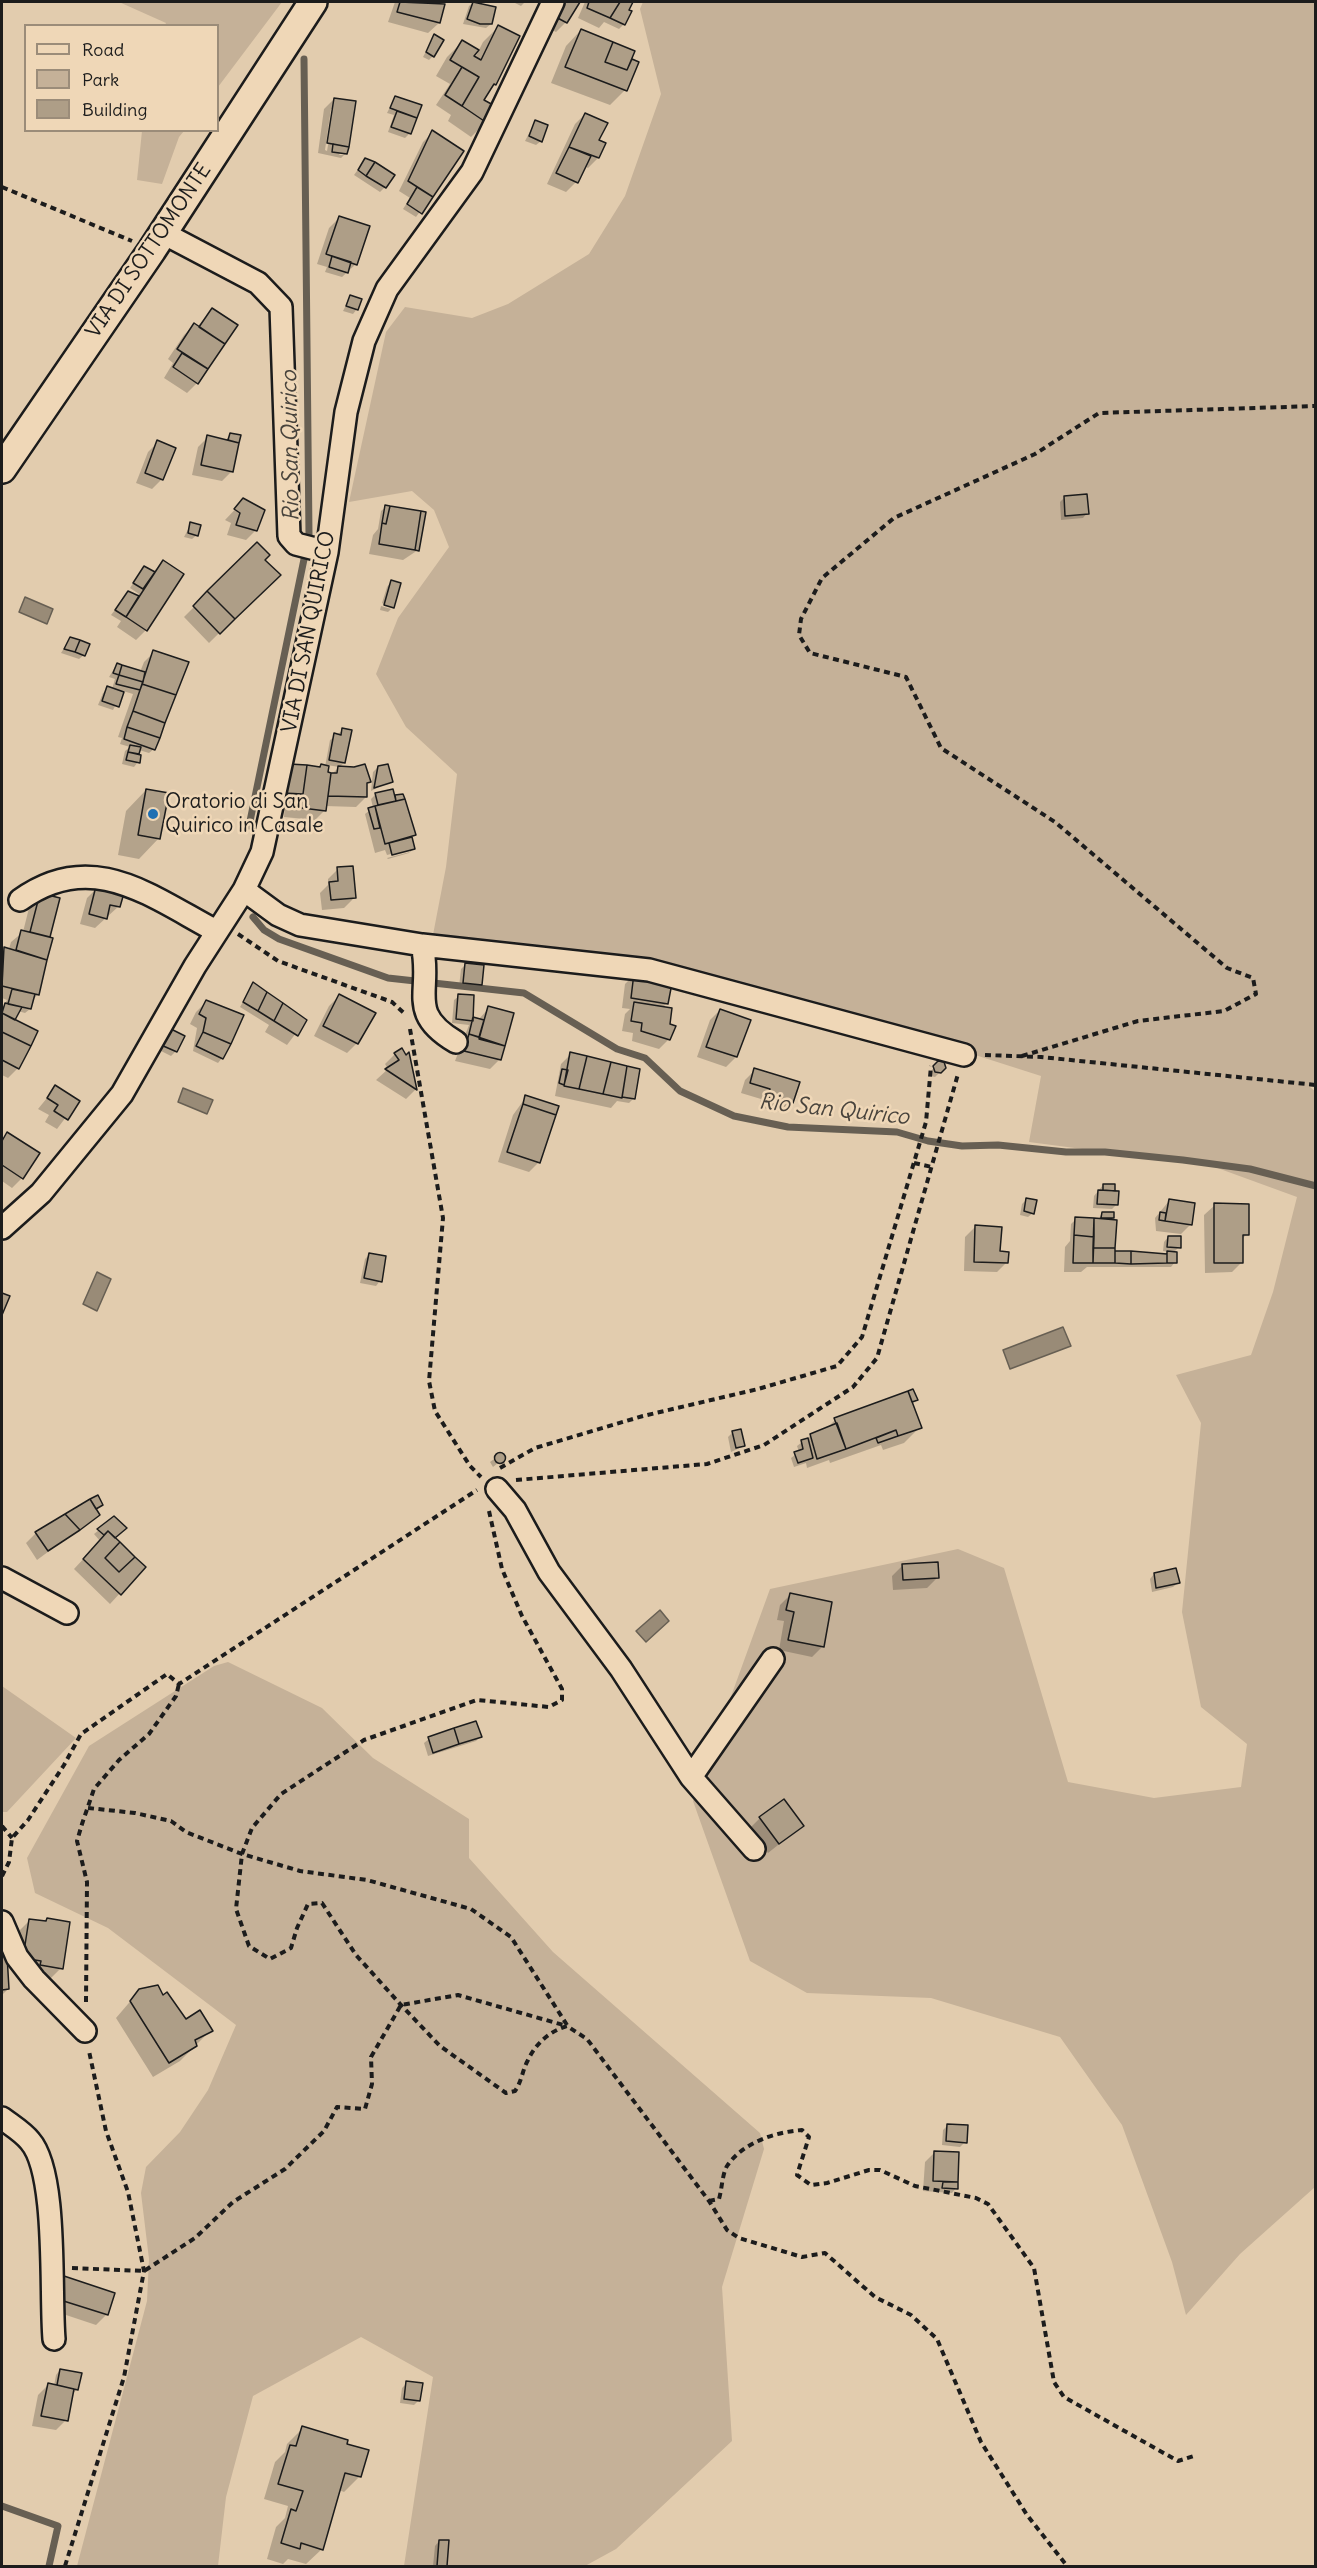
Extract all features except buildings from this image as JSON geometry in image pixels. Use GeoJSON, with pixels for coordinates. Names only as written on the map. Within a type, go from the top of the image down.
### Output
{"type":"FeatureCollection","features":[{"type":"Feature","properties":{"kind":"main road","name":"VIA DI SOTTOMONTE"},"geometry":{"type":"LineString","coordinates":[[2,469],[157,242],[314,2]]}},
{"type":"Feature","properties":{"kind":"street","name":"VIA DI SAN QUIRICO"},"geometry":{"type":"LineString","coordinates":[[2,1228],[41,1193],[122,1094],[220,926],[244,890],[262,852],[323,551],[346,412],[364,341],[387,289],[472,172],[553,2]]}},
{"type":"Feature","properties":{"kind":"street"},"geometry":{"type":"LineString","coordinates":[[157,242],[258,283],[281,307],[289,536],[296,544],[323,551]]}},
{"type":"Feature","properties":{"kind":"street"},"geometry":{"type":"LineString","coordinates":[[20,900],[41,885],[59,878],[89,877],[128,884],[220,926]]}},
{"type":"Feature","properties":{"kind":"street"},"geometry":{"type":"LineString","coordinates":[[244,890],[278,915],[300,925],[424,953],[649,970],[964,1055]]}},
{"type":"Feature","properties":{"kind":"street"},"geometry":{"type":"LineString","coordinates":[[424,953],[423,1007],[438,1031],[456,1042]]}},
{"type":"Feature","properties":{"kind":"street"},"geometry":{"type":"LineString","coordinates":[[497,1478],[549,1572],[621,1669],[691,1777],[754,1849]]}},
{"type":"Feature","properties":{"kind":"street"},"geometry":{"type":"LineString","coordinates":[[2,1578],[67,1613]]}},
{"type":"Feature","properties":{"kind":"street"},"geometry":{"type":"LineString","coordinates":[[691,1777],[773,1659]]}},
{"type":"Feature","properties":{"kind":"street"},"geometry":{"type":"LineString","coordinates":[[2,1922],[17,1957],[34,1979],[85,2031]]}},
{"type":"Feature","properties":{"kind":"street"},"geometry":{"type":"LineString","coordinates":[[2,2118],[31,2141],[44,2168],[52,2235],[50,2267],[54,2339]]}},
{"type":"Feature","properties":{"kind":"path"},"geometry":{"type":"LineString","coordinates":[[2,187],[157,242]]}},
{"type":"Feature","properties":{"kind":"path"},"geometry":{"type":"LineString","coordinates":[[1022,1056],[1138,1021],[1224,1011],[1256,994],[1253,978],[1227,968],[1055,822],[941,748],[906,677],[810,653],[799,634],[801,619],[822,578],[894,518],[1035,454],[1099,413],[1316,406]]}},
{"type":"Feature","properties":{"kind":"path"},"geometry":{"type":"LineString","coordinates":[[220,926],[278,961],[392,1002],[406,1017]]}},
{"type":"Feature","properties":{"kind":"path"},"geometry":{"type":"LineString","coordinates":[[409,1023],[443,1218],[429,1381],[435,1411],[470,1466],[478,1472],[497,1478],[707,1464],[764,1445],[854,1387],[878,1358],[964,1055],[1022,1056],[1316,1085]]}},
{"type":"Feature","properties":{"kind":"path"},"geometry":{"type":"LineString","coordinates":[[567,2026],[550,2031],[528,2060],[521,2083],[515,2091],[506,2092],[440,2046],[356,1955],[322,1903],[308,1904],[291,1948],[270,1959],[249,1946],[237,1909],[242,1854],[252,1828],[280,1794],[364,1740],[477,1700],[549,1707],[562,1700],[562,1689],[522,1616],[502,1569],[488,1517],[497,1478],[504,1467],[535,1448],[643,1416],[758,1389],[837,1366],[862,1337],[915,1161],[926,1122],[931,1077],[930,1046]]}},
{"type":"Feature","properties":{"kind":"path"},"geometry":{"type":"LineString","coordinates":[[915,1161],[932,1167]]}},
{"type":"Feature","properties":{"kind":"path"},"geometry":{"type":"LineString","coordinates":[[65,2566],[124,2377],[144,2271],[128,2192],[106,2131],[85,2031],[86,1870],[80,1859],[77,1841],[94,1789],[119,1760],[149,1734],[176,1696],[179,1684],[450,1505],[486,1485],[478,1472]]}},
{"type":"Feature","properties":{"kind":"path"},"geometry":{"type":"LineString","coordinates":[[2,1876],[9,1862],[12,1838],[28,1820],[81,1734],[167,1674],[179,1684]]}},
{"type":"Feature","properties":{"kind":"path"},"geometry":{"type":"LineString","coordinates":[[88,1808],[135,1813],[171,1821],[186,1832],[242,1854],[300,1871],[367,1880],[471,1909],[511,1937],[567,2026]]}},
{"type":"Feature","properties":{"kind":"path"},"geometry":{"type":"LineString","coordinates":[[2,1826],[12,1838]]}},
{"type":"Feature","properties":{"kind":"path"},"geometry":{"type":"LineString","coordinates":[[401,2005],[458,1995],[567,2026],[587,2039],[709,2200],[727,2230],[739,2238],[802,2257],[825,2253],[875,2297],[911,2315],[937,2339],[981,2442],[1027,2515],[1067,2566]]}},
{"type":"Feature","properties":{"kind":"path"},"geometry":{"type":"LineString","coordinates":[[50,2267],[144,2271],[195,2238],[233,2202],[285,2169],[324,2131],[337,2107],[364,2109],[372,2084],[371,2057],[401,2005]]}},
{"type":"Feature","properties":{"kind":"path"},"geometry":{"type":"LineString","coordinates":[[709,2200],[719,2199],[727,2167],[741,2152],[777,2132],[802,2130],[809,2138],[797,2175],[811,2185],[827,2183],[869,2170],[880,2170],[915,2186],[976,2198],[988,2204],[1034,2268],[1054,2382],[1064,2397],[1178,2461],[1194,2456]]}},
{"type":"Feature","properties":{"kind":"green space"},"geometry":{"type":"Polygon","coordinates":[[[119,2],[282,2],[219,86],[219,24],[166,23],[119,2]]]}},
{"type":"Feature","properties":{"kind":"green space"},"geometry":{"type":"Polygon","coordinates":[[[643,2],[1315,2],[1316,1086],[1310,1087],[1316,1092],[1315,2187],[1240,2254],[1186,2315],[1172,2262],[1122,2125],[1060,2037],[931,1998],[807,1993],[750,1961],[693,1801],[770,1589],[958,1549],[1004,1568],[1068,1782],[1154,1798],[1241,1787],[1247,1744],[1201,1707],[1182,1612],[1201,1423],[1176,1375],[1251,1355],[1273,1292],[1297,1197],[1212,1166],[1029,1142],[1041,1076],[922,1038],[653,962],[432,940],[446,867],[457,774],[406,727],[376,674],[398,618],[449,547],[434,510],[412,491],[349,502],[386,332],[405,307],[472,318],[508,304],[589,254],[625,196],[661,94],[640,9],[643,2]]]}},
{"type":"Feature","properties":{"kind":"green space"},"geometry":{"type":"Polygon","coordinates":[[[142,132],[183,132],[179,137],[162,184],[137,180],[142,132]]]}},
{"type":"Feature","properties":{"kind":"green space"},"geometry":{"type":"Polygon","coordinates":[[[228,1662],[322,1708],[373,1758],[469,1819],[469,1858],[553,1952],[760,2133],[764,2149],[722,2287],[732,2441],[616,2549],[585,2566],[404,2566],[433,2377],[361,2337],[253,2396],[226,2497],[218,2566],[77,2566],[147,2301],[149,2259],[141,2193],[146,2167],[180,2132],[208,2090],[236,2025],[108,1928],[35,1893],[27,1858],[89,1746],[214,1666],[228,1662]]]}},
{"type":"Feature","properties":{"kind":"green space"},"geometry":{"type":"Polygon","coordinates":[[[2,1686],[76,1738],[7,1812],[2,1812],[2,1686]]]}},
{"type":"Feature","properties":{"kind":"shaded area"},"geometry":{"type":"Polygon","coordinates":[[[25,597],[53,609],[47,624],[19,612],[25,597]]]}},
{"type":"Feature","properties":{"kind":"shaded area"},"geometry":{"type":"Polygon","coordinates":[[[183,1088],[213,1100],[207,1114],[178,1102],[183,1088]]]}},
{"type":"Feature","properties":{"kind":"shaded area"},"geometry":{"type":"Polygon","coordinates":[[[97,1272],[111,1279],[97,1311],[83,1304],[97,1272]]]}},
{"type":"Feature","properties":{"kind":"shaded area"},"geometry":{"type":"Polygon","coordinates":[[[1063,1327],[1071,1346],[1010,1369],[1003,1350],[1063,1327]]]}},
{"type":"Feature","properties":{"kind":"shaded area"},"geometry":{"type":"Polygon","coordinates":[[[660,1610],[669,1621],[646,1642],[636,1631],[660,1610]]]}},
{"type":"Feature","properties":{"kind":"waterway","name":"Rio San Quirico"},"geometry":{"type":"LineString","coordinates":[[249,826],[309,535],[304,59]]}},
{"type":"Feature","properties":{"kind":"waterway","name":"Rio San Quirico"},"geometry":{"type":"LineString","coordinates":[[253,917],[264,930],[279,939],[388,978],[524,993],[617,1049],[645,1058],[680,1091],[734,1116],[788,1127],[897,1132],[928,1141],[962,1146],[998,1145],[1183,1160],[1250,1169],[1316,1186]]}},
{"type":"Feature","properties":{"kind":"waterway"},"geometry":{"type":"LineString","coordinates":[[2,2506],[58,2526],[49,2566]]}},
{"type":"Feature","properties":{"kind":"place","name":"Oratorio di San Quirico in Casale"},"geometry":{"type":"Point","coordinates":[153,814]}}]}
